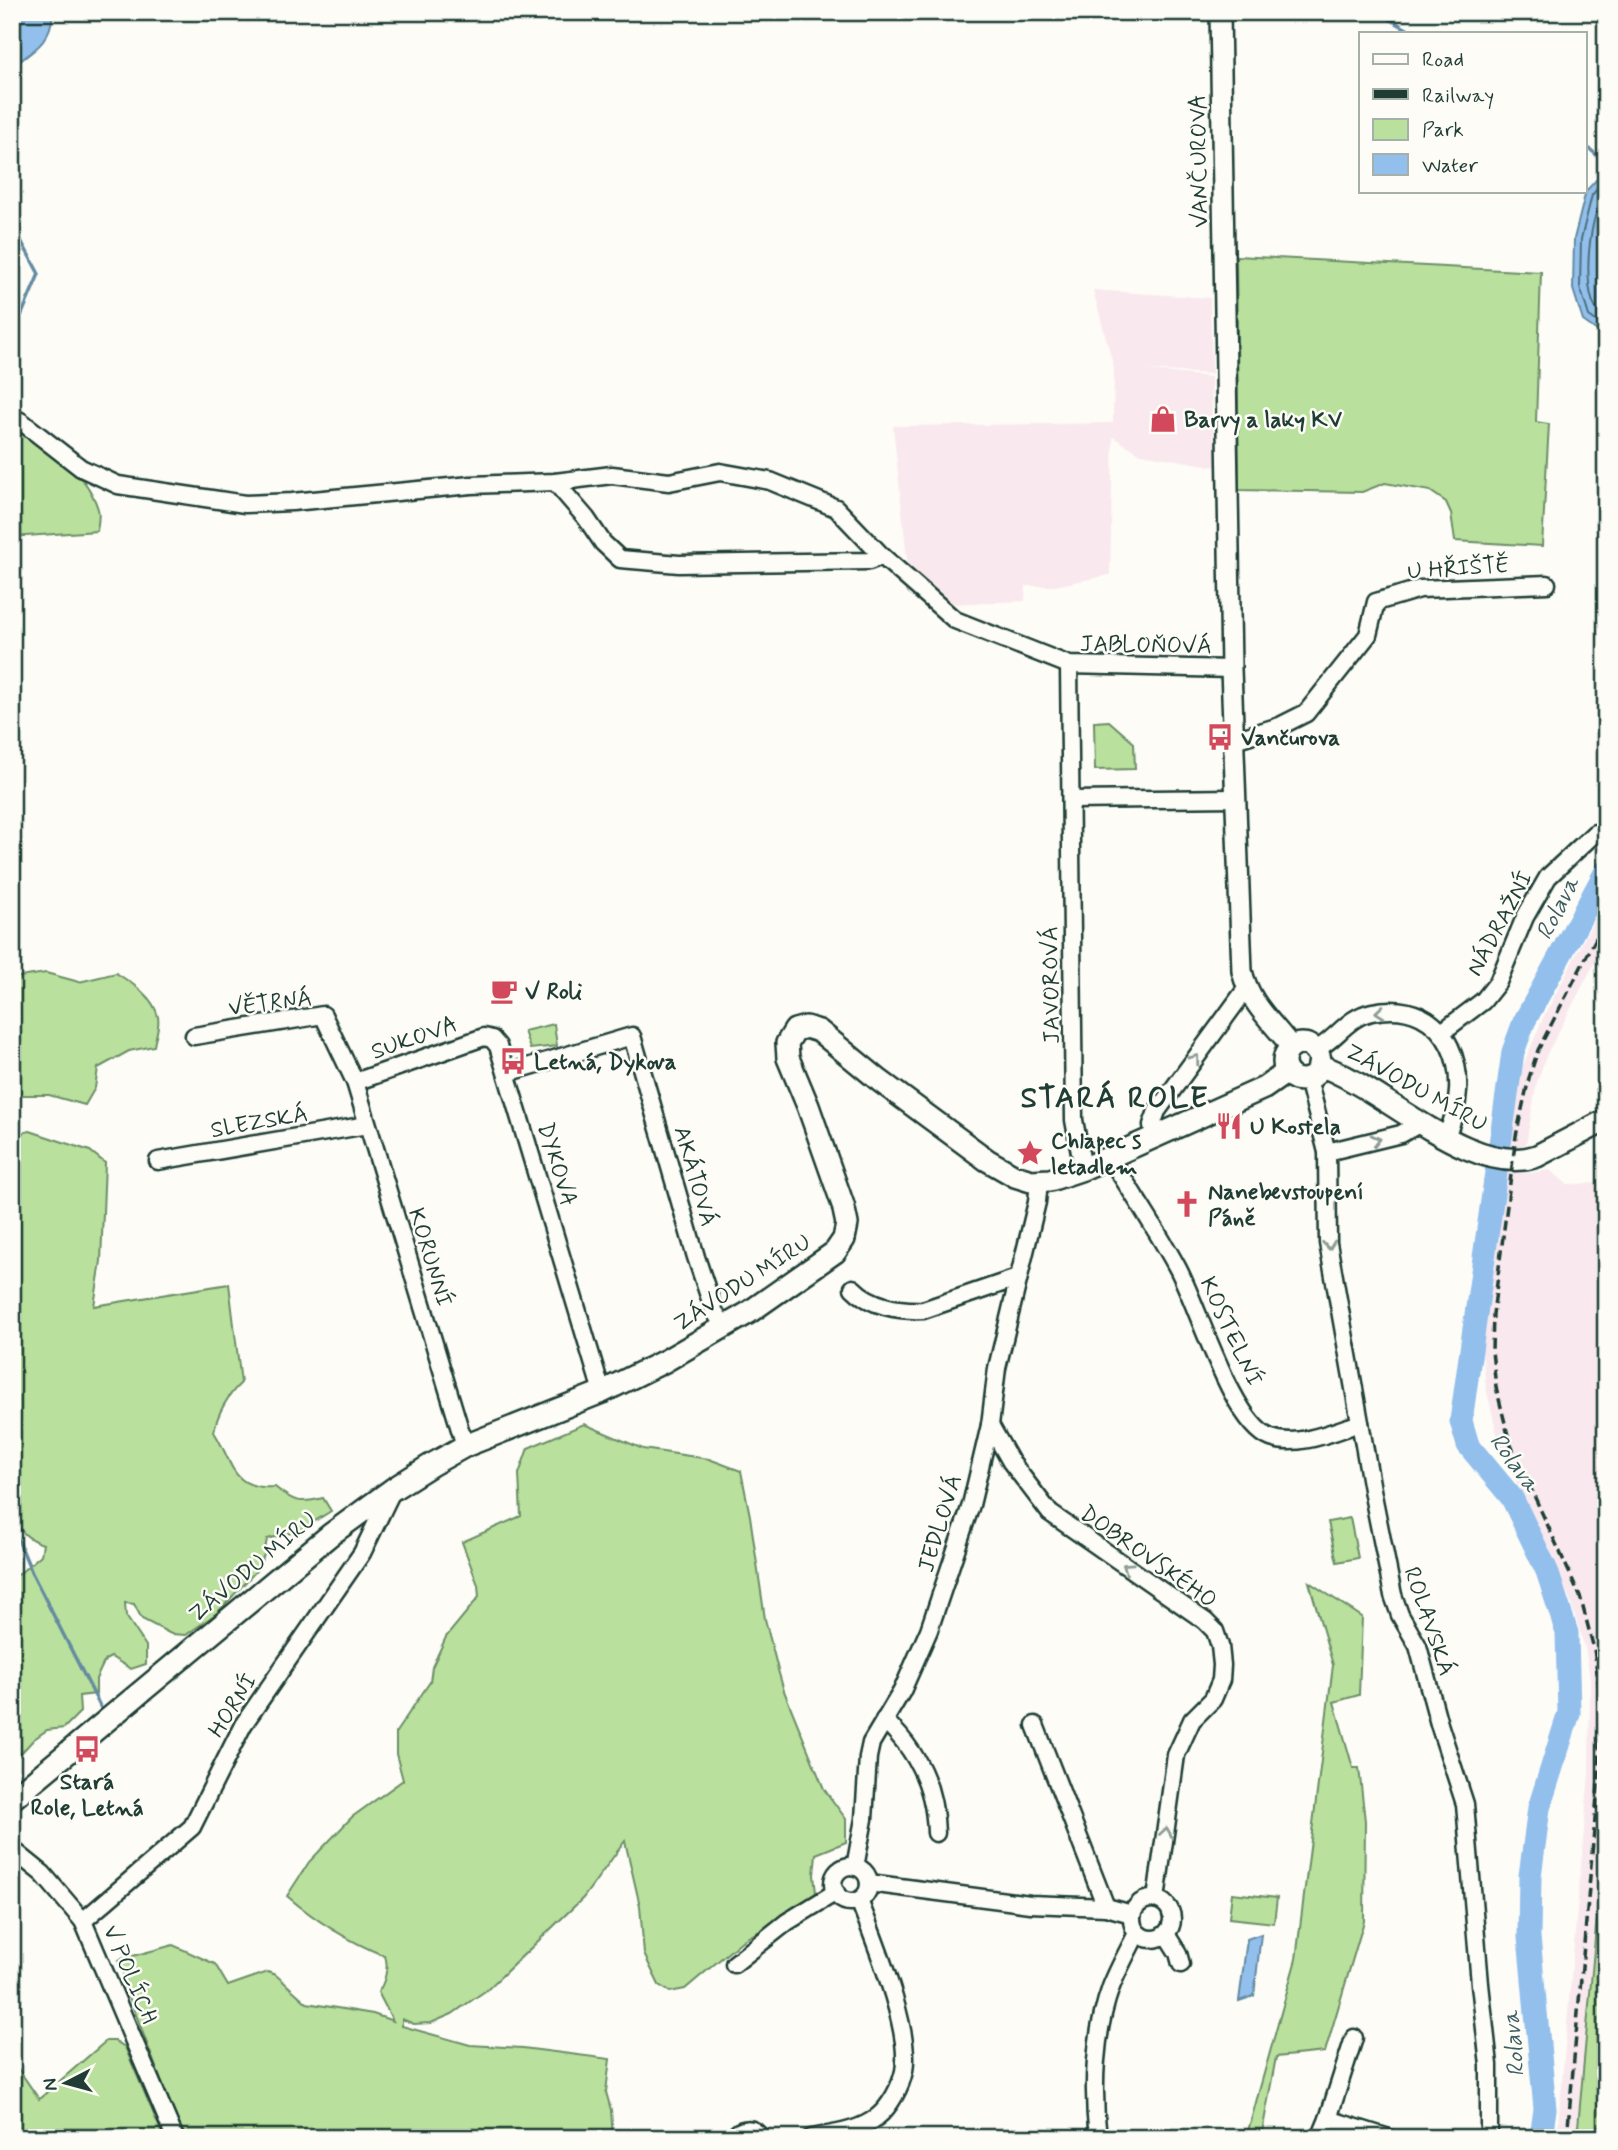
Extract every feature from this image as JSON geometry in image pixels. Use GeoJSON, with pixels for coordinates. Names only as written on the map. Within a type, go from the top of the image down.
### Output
{"type":"FeatureCollection","features":[{"type":"Feature","properties":{"kind":"main road","name":"ZÁVODU MÍRU"},"geometry":{"type":"LineString","coordinates":[[12,1799],[330,1535],[393,1489],[466,1446],[602,1392],[666,1361],[748,1313],[835,1252],[844,1239],[846,1224],[843,1205],[788,1058],[787,1043],[795,1030],[806,1027],[819,1031],[880,1081],[987,1160],[1015,1176],[1040,1181]]}},
{"type":"Feature","properties":{"kind":"main road","name":"ZÁVODU MÍRU"},"geometry":{"type":"LineString","coordinates":[[1292,1048],[1304,1045],[1314,1065],[1349,1077],[1473,1152],[1527,1160],[1606,1120]]}},
{"type":"Feature","properties":{"kind":"main road"},"geometry":{"type":"LineString","coordinates":[[1040,1181],[1058,1179],[1083,1169],[1271,1084],[1287,1072],[1285,1056],[1292,1048]]}},
{"type":"Feature","properties":{"kind":"main road","name":"ZÁVODU MÍRU"},"geometry":{"type":"LineString","coordinates":[[1287,1072],[1296,1079],[1314,1065]]}},
{"type":"Feature","properties":{"kind":"street","name":"VANČUROVA"},"geometry":{"type":"LineString","coordinates":[[1220,12],[1231,669],[1242,971],[1246,989],[1265,1017],[1280,1031],[1292,1048]]}},
{"type":"Feature","properties":{"kind":"street","name":"JABLOŇOVÁ"},"geometry":{"type":"LineString","coordinates":[[12,417],[81,468],[118,485],[246,504],[471,485],[555,482],[612,475],[669,482],[720,472],[770,481],[836,508],[882,556],[955,620],[1069,665],[1231,669]]}},
{"type":"Feature","properties":{"kind":"street"},"geometry":{"type":"LineString","coordinates":[[555,482],[603,543],[620,559],[679,564],[869,561],[882,556]]}},
{"type":"Feature","properties":{"kind":"street","name":"U HŘIŠTĚ"},"geometry":{"type":"LineString","coordinates":[[1234,740],[1280,726],[1306,713],[1368,635],[1376,601],[1420,589],[1547,584]]}},
{"type":"Feature","properties":{"kind":"street","name":"JAVOROVÁ"},"geometry":{"type":"LineString","coordinates":[[1069,665],[1074,1120],[1083,1169]]}},
{"type":"Feature","properties":{"kind":"street"},"geometry":{"type":"LineString","coordinates":[[1072,800],[1235,798]]}},
{"type":"Feature","properties":{"kind":"street","name":"NÁDRAŽNÍ"},"geometry":{"type":"LineString","coordinates":[[1442,1032],[1483,1001],[1499,982],[1525,917],[1548,877],[1595,833]]}},
{"type":"Feature","properties":{"kind":"street"},"geometry":{"type":"LineString","coordinates":[[1154,1138],[1152,1125],[1157,1111],[1246,989]]}},
{"type":"Feature","properties":{"kind":"street"},"geometry":{"type":"LineString","coordinates":[[1314,1065],[1324,1046],[1355,1018],[1371,1012],[1395,1011],[1420,1015],[1433,1022],[1442,1032],[1456,1065],[1460,1091],[1452,1125],[1445,1137]]}},
{"type":"Feature","properties":{"kind":"street","name":"VĚTRNÁ"},"geometry":{"type":"LineString","coordinates":[[194,1036],[323,1015],[355,1082]]}},
{"type":"Feature","properties":{"kind":"street","name":"AKÁTOVÁ"},"geometry":{"type":"LineString","coordinates":[[507,1073],[632,1036],[696,1257],[714,1311],[724,1326]]}},
{"type":"Feature","properties":{"kind":"street","name":"SUKOVA"},"geometry":{"type":"LineString","coordinates":[[355,1082],[484,1037],[492,1039],[498,1046],[507,1073]]}},
{"type":"Feature","properties":{"kind":"street","name":"ROLAVSKÁ"},"geometry":{"type":"LineString","coordinates":[[1314,1065],[1327,1152],[1328,1243],[1393,1595],[1400,1615],[1418,1646],[1439,1724],[1465,1804],[1489,2065],[1489,2138]]}},
{"type":"Feature","properties":{"kind":"street","name":"DYKOVA"},"geometry":{"type":"LineString","coordinates":[[507,1073],[602,1392]]}},
{"type":"Feature","properties":{"kind":"street","name":"KORUNNÍ"},"geometry":{"type":"LineString","coordinates":[[355,1082],[466,1446]]}},
{"type":"Feature","properties":{"kind":"street"},"geometry":{"type":"LineString","coordinates":[[1327,1152],[1401,1134],[1422,1122]]}},
{"type":"Feature","properties":{"kind":"street","name":"SLEZSKÁ"},"geometry":{"type":"LineString","coordinates":[[158,1161],[367,1125]]}},
{"type":"Feature","properties":{"kind":"street","name":"KOSTELNÍ"},"geometry":{"type":"LineString","coordinates":[[1110,1157],[1178,1268],[1217,1359],[1249,1422],[1271,1438],[1293,1440],[1360,1423]]}},
{"type":"Feature","properties":{"kind":"street","name":"JEDLOVÁ"},"geometry":{"type":"LineString","coordinates":[[855,1867],[864,1819],[868,1757],[872,1743],[902,1691],[929,1630],[971,1505],[990,1425],[997,1368],[1040,1181]]}},
{"type":"Feature","properties":{"kind":"street"},"geometry":{"type":"LineString","coordinates":[[853,1288],[860,1296],[877,1303],[909,1311],[923,1310],[1017,1278]]}},
{"type":"Feature","properties":{"kind":"street","name":"DOBROVSKÉHO"},"geometry":{"type":"LineString","coordinates":[[990,1425],[1011,1462],[1050,1513],[1205,1620],[1215,1631],[1222,1665],[1221,1680],[1213,1699],[1192,1720],[1176,1755],[1156,1899]]}},
{"type":"Feature","properties":{"kind":"street","name":"HORNÍ"},"geometry":{"type":"LineString","coordinates":[[83,1921],[192,1827],[243,1725],[362,1553],[393,1489]]}},
{"type":"Feature","properties":{"kind":"street"},"geometry":{"type":"LineString","coordinates":[[884,1720],[902,1736],[925,1775],[936,1821],[936,1833]]}},
{"type":"Feature","properties":{"kind":"street"},"geometry":{"type":"LineString","coordinates":[[1035,1726],[1106,1907]]}},
{"type":"Feature","properties":{"kind":"street","name":"V POLÍCH"},"geometry":{"type":"LineString","coordinates":[[12,1849],[43,1874],[83,1921],[175,2138]]}},
{"type":"Feature","properties":{"kind":"street"},"geometry":{"type":"LineString","coordinates":[[855,1867],[865,1873],[869,1883],[866,1894],[859,1900],[845,1901],[835,1892],[834,1881],[837,1873],[844,1868],[855,1867]]}},
{"type":"Feature","properties":{"kind":"street"},"geometry":{"type":"LineString","coordinates":[[869,1883],[1030,1904],[1106,1907],[1132,1914]]}},
{"type":"Feature","properties":{"kind":"street"},"geometry":{"type":"LineString","coordinates":[[734,1964],[787,1922],[835,1892]]}},
{"type":"Feature","properties":{"kind":"street"},"geometry":{"type":"LineString","coordinates":[[1156,1899],[1168,1907],[1171,1914],[1170,1928],[1166,1934],[1152,1940],[1137,1933],[1132,1924],[1132,1914],[1141,1902],[1156,1899]]}},
{"type":"Feature","properties":{"kind":"street"},"geometry":{"type":"LineString","coordinates":[[813,2138],[839,2133],[875,2119],[887,2108],[904,2071],[903,2031],[883,1963],[859,1900]]}},
{"type":"Feature","properties":{"kind":"street"},"geometry":{"type":"LineString","coordinates":[[1098,2138],[1097,2057],[1102,2018],[1111,1987],[1137,1933]]}},
{"type":"Feature","properties":{"kind":"street"},"geometry":{"type":"LineString","coordinates":[[1166,1934],[1178,1953],[1181,1964]]}},
{"type":"Feature","properties":{"kind":"street"},"geometry":{"type":"LineString","coordinates":[[1320,2138],[1354,2038]]}},
{"type":"Feature","properties":{"kind":"street"},"geometry":{"type":"LineString","coordinates":[[1328,2119],[1389,2138]]}},
{"type":"Feature","properties":{"kind":"street"},"geometry":{"type":"LineString","coordinates":[[733,2138],[744,2129],[753,2130],[761,2138]]}},
{"type":"Feature","properties":{"kind":"shaded area"},"geometry":{"type":"Polygon","coordinates":[[[1093,290],[1210,298],[1212,374],[1144,370],[1211,377],[1217,467],[1141,454],[1113,437],[1110,575],[1055,586],[1026,586],[1025,601],[947,604],[908,568],[893,426],[1113,423],[1114,368],[1093,290]]]}},
{"type":"Feature","properties":{"kind":"shaded area"},"geometry":{"type":"Polygon","coordinates":[[[1606,897],[1606,941],[1547,1054],[1537,1082],[1521,1172],[1550,1170],[1567,1184],[1606,1183],[1606,1838],[1597,1904],[1577,2138],[1557,2138],[1589,1773],[1590,1679],[1585,1648],[1570,1600],[1500,1446],[1486,1388],[1482,1351],[1483,1313],[1503,1158],[1518,1077],[1543,1018],[1606,897]]]}},
{"type":"Feature","properties":{"kind":"green space"},"geometry":{"type":"Polygon","coordinates":[[[1236,256],[1541,272],[1536,422],[1549,424],[1542,546],[1455,541],[1451,513],[1446,502],[1430,491],[1385,483],[1362,492],[1239,490],[1236,256]]]}},
{"type":"Feature","properties":{"kind":"green space"},"geometry":{"type":"Polygon","coordinates":[[[12,423],[63,459],[84,482],[98,509],[97,531],[12,537],[12,423]]]}},
{"type":"Feature","properties":{"kind":"green space"},"geometry":{"type":"Polygon","coordinates":[[[1109,721],[1134,743],[1135,769],[1095,770],[1094,722],[1109,721]]]}},
{"type":"Feature","properties":{"kind":"green space"},"geometry":{"type":"Polygon","coordinates":[[[46,973],[79,982],[116,973],[147,997],[156,1010],[158,1028],[154,1046],[129,1051],[98,1068],[95,1088],[85,1105],[49,1095],[12,1095],[12,978],[46,973]]]}},
{"type":"Feature","properties":{"kind":"green space"},"geometry":{"type":"Polygon","coordinates":[[[554,1024],[557,1046],[530,1049],[524,1031],[554,1024]]]}},
{"type":"Feature","properties":{"kind":"green space"},"geometry":{"type":"Polygon","coordinates":[[[30,1131],[90,1151],[105,1163],[101,1261],[94,1306],[229,1284],[241,1383],[224,1405],[214,1432],[241,1479],[260,1487],[275,1487],[297,1500],[323,1498],[331,1511],[299,1531],[267,1539],[264,1555],[256,1571],[217,1613],[186,1635],[171,1634],[142,1619],[134,1604],[125,1603],[126,1616],[146,1646],[146,1664],[131,1669],[111,1657],[105,1660],[96,1679],[96,1694],[79,1696],[80,1712],[64,1728],[47,1730],[34,1739],[12,1763],[12,1580],[41,1555],[43,1544],[25,1534],[12,1515],[12,1135],[30,1131]]]}},
{"type":"Feature","properties":{"kind":"green space"},"geometry":{"type":"Polygon","coordinates":[[[584,1424],[643,1449],[709,1459],[741,1471],[765,1619],[778,1670],[824,1789],[846,1819],[846,1842],[816,1854],[816,1893],[780,1920],[743,1940],[685,1989],[670,1992],[659,1985],[644,1954],[640,1906],[625,1841],[583,1898],[488,1989],[452,2014],[431,2023],[414,2024],[402,2019],[402,2026],[470,2045],[523,2048],[610,2059],[606,2092],[611,2110],[613,2138],[187,2138],[175,2117],[128,1994],[118,1960],[173,1945],[215,1964],[228,1986],[268,1972],[276,1975],[307,2003],[373,2014],[393,2021],[378,1992],[386,1974],[385,1956],[333,1930],[287,1896],[309,1862],[352,1817],[403,1780],[396,1754],[396,1732],[430,1682],[432,1667],[446,1637],[479,1597],[478,1585],[462,1542],[521,1516],[519,1474],[528,1448],[584,1424]]]}},
{"type":"Feature","properties":{"kind":"green space"},"geometry":{"type":"Polygon","coordinates":[[[1350,1518],[1358,1558],[1337,1562],[1328,1522],[1350,1518]]]}},
{"type":"Feature","properties":{"kind":"green space"},"geometry":{"type":"Polygon","coordinates":[[[1309,1582],[1362,1617],[1359,1695],[1334,1702],[1353,1768],[1359,1768],[1365,1821],[1364,1921],[1325,2052],[1276,2057],[1261,2138],[1246,2138],[1296,1959],[1333,1665],[1309,1582]]]}},
{"type":"Feature","properties":{"kind":"green space"},"geometry":{"type":"Polygon","coordinates":[[[1604,1838],[1606,2138],[1577,2138],[1604,1838]]]}},
{"type":"Feature","properties":{"kind":"green space"},"geometry":{"type":"Polygon","coordinates":[[[1232,1893],[1277,1898],[1274,1923],[1229,1918],[1232,1893]]]}},
{"type":"Feature","properties":{"kind":"green space"},"geometry":{"type":"Polygon","coordinates":[[[106,2041],[115,2041],[125,2047],[164,2138],[12,2138],[12,2060],[39,2099],[106,2041]]]}},
{"type":"Feature","properties":{"kind":"water"},"geometry":{"type":"Polygon","coordinates":[[[12,12],[53,12],[45,38],[35,50],[12,67],[12,12]]]}},
{"type":"Feature","properties":{"kind":"water"},"geometry":{"type":"Polygon","coordinates":[[[1606,169],[1606,333],[1603,335],[1583,321],[1573,289],[1574,239],[1586,191],[1606,169]]]}},
{"type":"Feature","properties":{"kind":"water"},"geometry":{"type":"Polygon","coordinates":[[[1261,1934],[1254,1996],[1239,2001],[1247,1939],[1261,1934]]]}},
{"type":"Feature","properties":{"kind":"waterway"},"geometry":{"type":"LineString","coordinates":[[1377,12],[1412,32]]}},
{"type":"Feature","properties":{"kind":"waterway"},"geometry":{"type":"LineString","coordinates":[[1586,146],[1606,163]]}},
{"type":"Feature","properties":{"kind":"waterway"},"geometry":{"type":"LineString","coordinates":[[12,224],[39,274],[21,316],[12,328]]}},
{"type":"Feature","properties":{"kind":"waterway","name":"Rolava"},"geometry":{"type":"LineString","coordinates":[[1541,2138],[1545,2109],[1529,1937],[1530,1876],[1539,1808],[1569,1713],[1567,1633],[1547,1571],[1512,1498],[1468,1445],[1461,1421],[1513,1052],[1524,1022],[1606,871]]}},
{"type":"Feature","properties":{"kind":"waterway"},"geometry":{"type":"LineString","coordinates":[[12,1525],[32,1573],[104,1714]]}},
{"type":"Feature","properties":{"kind":"railway"},"geometry":{"type":"LineString","coordinates":[[1567,2138],[1599,1774],[1600,1694],[1594,1649],[1580,1596],[1510,1443],[1496,1387],[1492,1351],[1493,1314],[1516,1136],[1529,1078],[1538,1050],[1606,919]]}},
{"type":"Feature","properties":{"kind":"place","name":"Barvy a laky KV"},"geometry":{"type":"Point","coordinates":[1163,419]}},
{"type":"Feature","properties":{"kind":"place","name":"Vančurova"},"geometry":{"type":"Point","coordinates":[1220,737]}},
{"type":"Feature","properties":{"kind":"place","name":"V Roli"},"geometry":{"type":"Point","coordinates":[504,991]}},
{"type":"Feature","properties":{"kind":"place","name":"Letná, Dykova"},"geometry":{"type":"Point","coordinates":[513,1061]}},
{"type":"Feature","properties":{"kind":"place","name":"U Kostela"},"geometry":{"type":"Point","coordinates":[1229,1126]}},
{"type":"Feature","properties":{"kind":"place","name":"Chlapec s letadlem"},"geometry":{"type":"Point","coordinates":[1030,1153]}},
{"type":"Feature","properties":{"kind":"place","name":"Nanebevstoupení Páně"},"geometry":{"type":"Point","coordinates":[1187,1204]}},
{"type":"Feature","properties":{"kind":"place","name":"Stará Role, Letná"},"geometry":{"type":"Point","coordinates":[87,1749]}},
{"type":"Feature","properties":{"kind":"district","name":"STARÁ ROLE"},"geometry":{"type":"Point","coordinates":[1115,1097]}}]}
